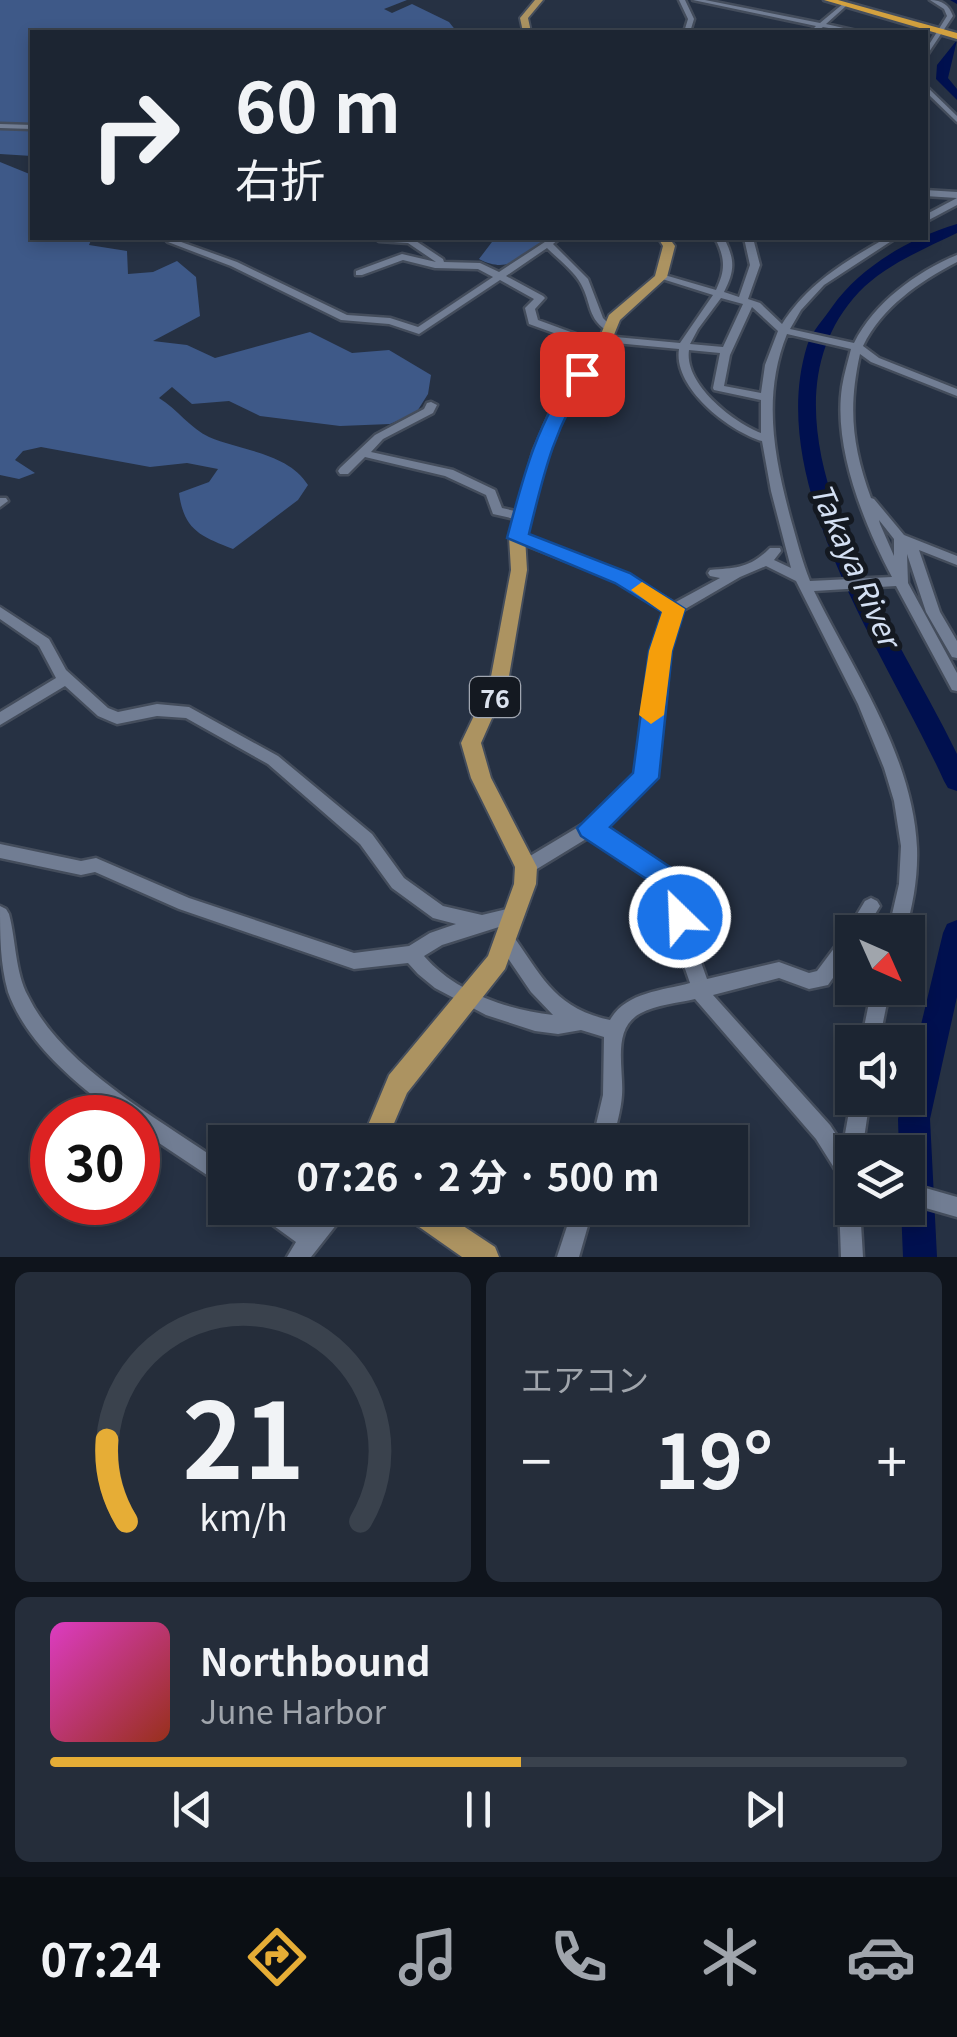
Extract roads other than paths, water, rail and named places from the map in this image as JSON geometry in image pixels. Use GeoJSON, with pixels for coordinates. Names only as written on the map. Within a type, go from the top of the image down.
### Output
{"type":"FeatureCollection","features":[{"type":"Feature","properties":{"kind":"highway"},"geometry":{"type":"LineString","coordinates":[[828,0],[957,36]]}},
{"type":"Feature","properties":{"kind":"main road"},"geometry":{"type":"LineString","coordinates":[[527,30],[524,18],[538,0]]}},
{"type":"Feature","properties":{"kind":"main road"},"geometry":{"type":"LineString","coordinates":[[661,278],[669,246],[665,240]]}},
{"type":"Feature","properties":{"kind":"main road","name":"76"},"geometry":{"type":"LineString","coordinates":[[526,867],[481,778],[471,743],[499,682],[519,570],[517,538],[540,451],[562,400],[605,338],[614,318],[661,278]]}},
{"type":"Feature","properties":{"kind":"main road"},"geometry":{"type":"LineString","coordinates":[[380,1125],[398,1084],[496,962],[515,915],[526,867]]}},
{"type":"Feature","properties":{"kind":"main road"},"geometry":{"type":"LineString","coordinates":[[439,1225],[485,1257]]}},
{"type":"Feature","properties":{"kind":"street"},"geometry":{"type":"LineString","coordinates":[[682,0],[691,19],[688,30]]}},
{"type":"Feature","properties":{"kind":"street"},"geometry":{"type":"LineString","coordinates":[[696,0],[847,30]]}},
{"type":"Feature","properties":{"kind":"street"},"geometry":{"type":"LineString","coordinates":[[928,52],[943,32],[949,11],[933,0]]}},
{"type":"Feature","properties":{"kind":"street"},"geometry":{"type":"LineString","coordinates":[[814,30],[844,5]]}},
{"type":"Feature","properties":{"kind":"street"},"geometry":{"type":"LineString","coordinates":[[928,90],[957,120]]}},
{"type":"Feature","properties":{"kind":"street"},"geometry":{"type":"LineString","coordinates":[[0,126],[30,127]]}},
{"type":"Feature","properties":{"kind":"street"},"geometry":{"type":"LineString","coordinates":[[928,193],[957,198]]}},
{"type":"Feature","properties":{"kind":"street"},"geometry":{"type":"LineString","coordinates":[[928,217],[957,198]]}},
{"type":"Feature","properties":{"kind":"street"},"geometry":{"type":"LineString","coordinates":[[171,240],[234,264],[344,318],[390,321],[419,331],[443,319],[499,274],[552,241],[585,281],[605,338]]}},
{"type":"Feature","properties":{"kind":"street"},"geometry":{"type":"LineString","coordinates":[[410,240],[445,264]]}},
{"type":"Feature","properties":{"kind":"street"},"geometry":{"type":"LineString","coordinates":[[721,240],[730,256],[718,293],[682,345],[682,365],[691,384],[732,424],[764,438]]}},
{"type":"Feature","properties":{"kind":"street"},"geometry":{"type":"LineString","coordinates":[[749,240],[755,266],[746,301],[718,365],[718,388],[766,398]]}},
{"type":"Feature","properties":{"kind":"street"},"geometry":{"type":"LineString","coordinates":[[889,240],[819,285],[785,330],[774,348],[764,438],[807,584],[889,763],[901,802],[908,836],[908,870],[899,915]]}},
{"type":"Feature","properties":{"kind":"street"},"geometry":{"type":"LineString","coordinates":[[359,273],[402,257],[480,266],[540,298],[530,308],[533,322],[605,338],[727,351]]}},
{"type":"Feature","properties":{"kind":"street"},"geometry":{"type":"LineString","coordinates":[[957,258],[881,312],[856,347],[849,388],[850,428],[876,536],[957,686]]}},
{"type":"Feature","properties":{"kind":"street"},"geometry":{"type":"LineString","coordinates":[[661,278],[746,301],[764,308],[785,330],[856,347],[875,360],[957,393]]}},
{"type":"Feature","properties":{"kind":"street"},"geometry":{"type":"LineString","coordinates":[[344,471],[379,437],[429,412],[431,405]]}},
{"type":"Feature","properties":{"kind":"street"},"geometry":{"type":"LineString","coordinates":[[361,453],[449,472],[491,493],[497,511],[524,517]]}},
{"type":"Feature","properties":{"kind":"street"},"geometry":{"type":"LineString","coordinates":[[865,499],[905,540],[933,612],[957,653]]}},
{"type":"Feature","properties":{"kind":"street"},"geometry":{"type":"LineString","coordinates":[[517,538],[622,578],[674,609]]}},
{"type":"Feature","properties":{"kind":"street"},"geometry":{"type":"LineString","coordinates":[[905,540],[957,561]]}},
{"type":"Feature","properties":{"kind":"street"},"geometry":{"type":"LineString","coordinates":[[900,581],[905,540]]}},
{"type":"Feature","properties":{"kind":"street"},"geometry":{"type":"LineString","coordinates":[[526,867],[591,828],[646,778],[660,651],[674,609],[771,556],[807,584],[900,581]]}},
{"type":"Feature","properties":{"kind":"street"},"geometry":{"type":"LineString","coordinates":[[715,572],[734,576]]}},
{"type":"Feature","properties":{"kind":"street"},"geometry":{"type":"LineString","coordinates":[[0,612],[44,642],[66,678],[85,699],[116,718],[157,710],[189,713],[273,760],[366,839],[398,883],[439,913],[482,924]]}},
{"type":"Feature","properties":{"kind":"street"},"geometry":{"type":"LineString","coordinates":[[0,718],[66,678]]}},
{"type":"Feature","properties":{"kind":"street"},"geometry":{"type":"LineString","coordinates":[[591,828],[675,886],[682,937],[704,998],[824,1132],[835,1151]]}},
{"type":"Feature","properties":{"kind":"street"},"geometry":{"type":"LineString","coordinates":[[0,851],[81,868],[96,865],[185,904],[354,961],[412,954],[436,938],[515,915]]}},
{"type":"Feature","properties":{"kind":"street"},"geometry":{"type":"LineString","coordinates":[[866,915],[872,906]]}},
{"type":"Feature","properties":{"kind":"street"},"geometry":{"type":"LineString","coordinates":[[0,914],[20,1001],[32,1018],[92,1086],[208,1165]]}},
{"type":"Feature","properties":{"kind":"street"},"geometry":{"type":"LineString","coordinates":[[505,940],[536,988],[576,1023]]}},
{"type":"Feature","properties":{"kind":"street"},"geometry":{"type":"LineString","coordinates":[[412,954],[422,971],[438,983],[542,1025],[576,1023],[613,1030]]}},
{"type":"Feature","properties":{"kind":"street"},"geometry":{"type":"LineString","coordinates":[[606,1125],[614,1087],[613,1030],[616,1021],[637,1004],[779,970],[809,982],[822,979],[835,961]]}},
{"type":"Feature","properties":{"kind":"street"},"geometry":{"type":"LineString","coordinates":[[925,1198],[957,1207]]}},
{"type":"Feature","properties":{"kind":"street"},"geometry":{"type":"LineString","coordinates":[[282,1225],[304,1248],[324,1225]]}},
{"type":"Feature","properties":{"kind":"street"},"geometry":{"type":"LineString","coordinates":[[568,1257],[578,1225]]}},
{"type":"Feature","properties":{"kind":"street"},"geometry":{"type":"LineString","coordinates":[[851,1225],[852,1257]]}},
{"type":"Feature","properties":{"kind":"waterway","name":"Takaya River"},"geometry":{"type":"LineString","coordinates":[[957,43],[943,65],[942,79],[957,96]]}},
{"type":"Feature","properties":{"kind":"waterway","name":"Takaya River"},"geometry":{"type":"LineString","coordinates":[[957,228],[889,263],[852,290],[816,342],[805,402],[814,467],[836,534],[957,781]]}},
{"type":"Feature","properties":{"kind":"waterway","name":"Takaya River"},"geometry":{"type":"LineString","coordinates":[[920,1257],[914,1119],[957,933]]}}]}
